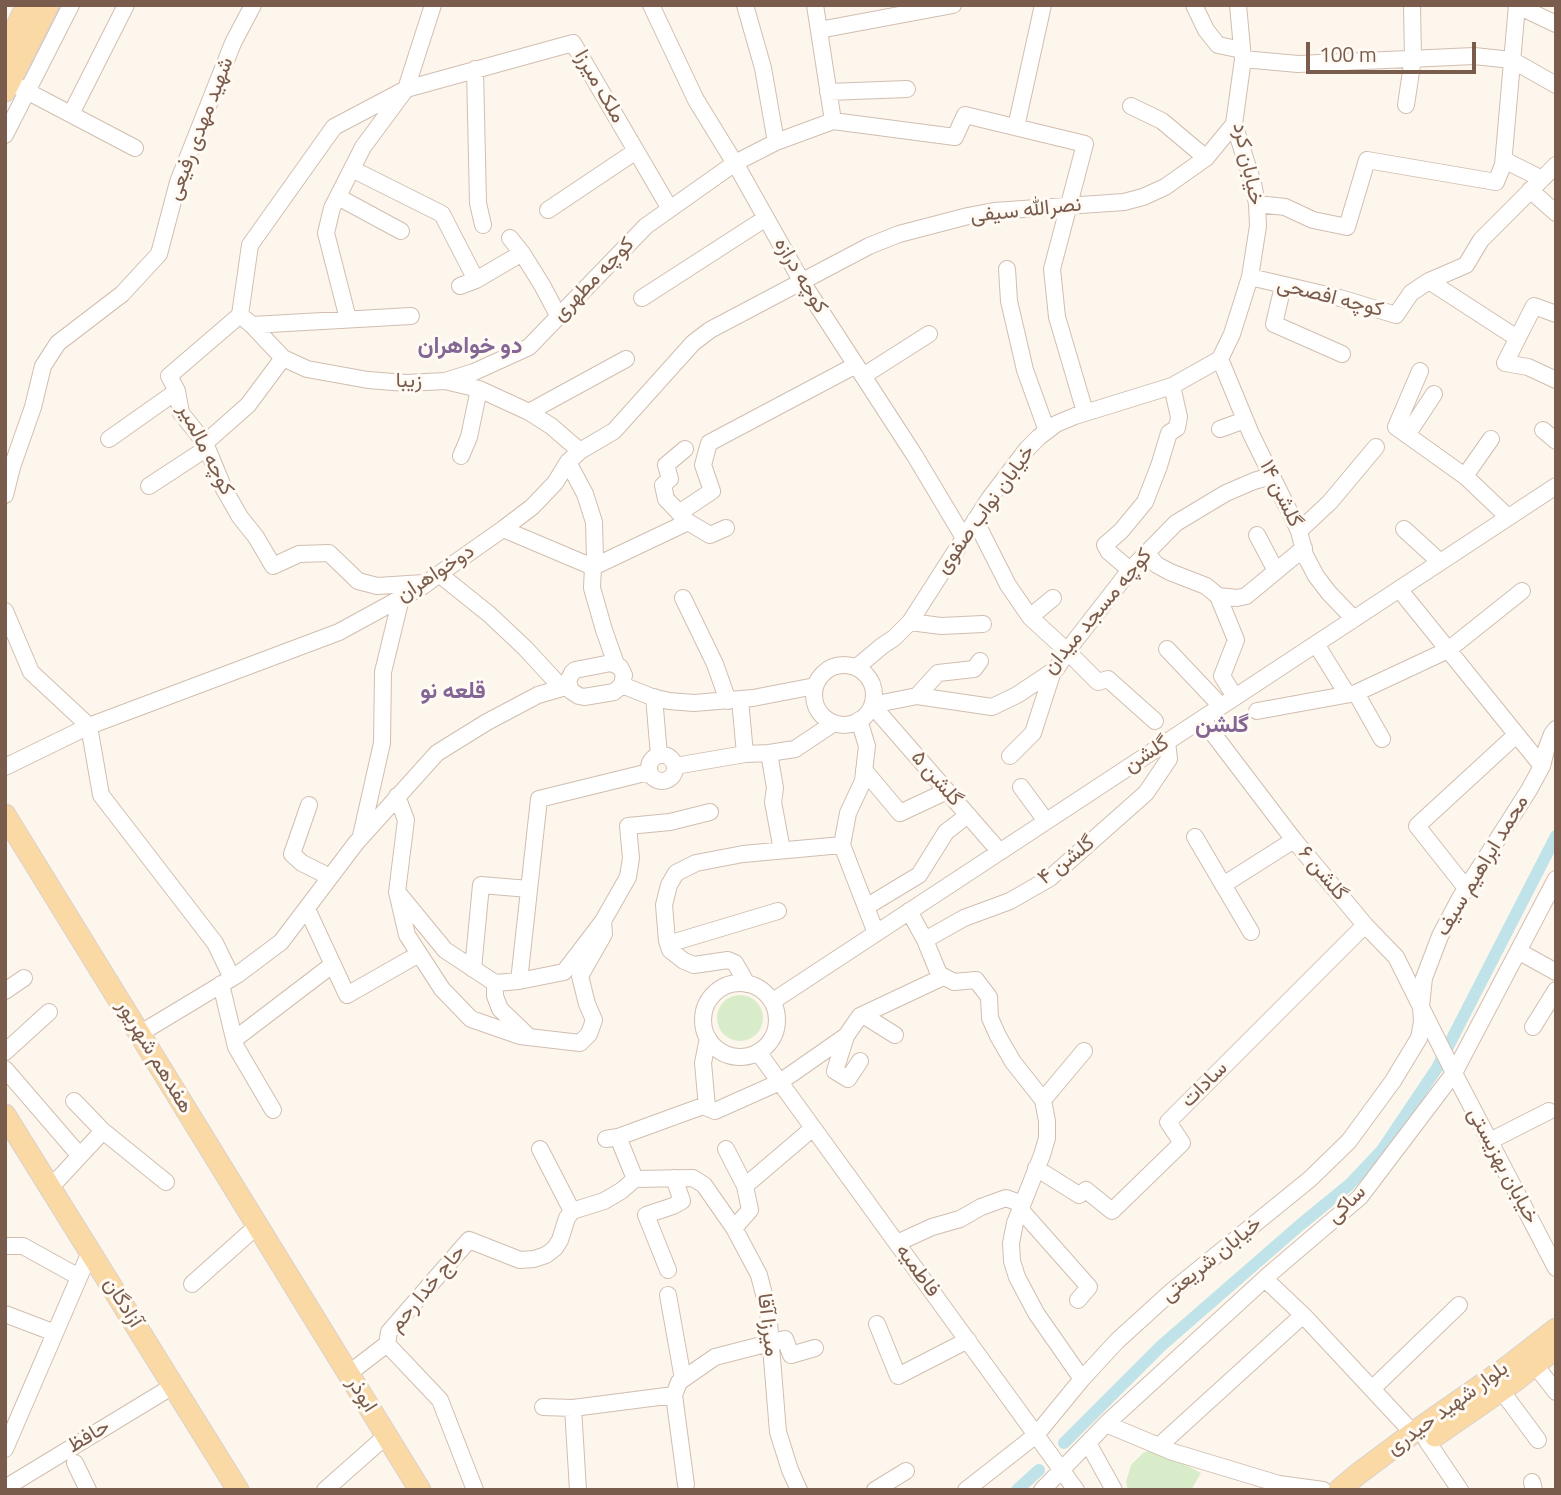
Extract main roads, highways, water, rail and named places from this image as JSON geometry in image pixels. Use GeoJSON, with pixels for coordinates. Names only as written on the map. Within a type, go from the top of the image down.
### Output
{"type":"FeatureCollection","features":[{"type":"Feature","properties":{"kind":"main road"},"geometry":{"type":"LineString","coordinates":[[5,51],[27,5]]}},
{"type":"Feature","properties":{"kind":"main road"},"geometry":{"type":"LineString","coordinates":[[14,88],[48,5]]}},
{"type":"Feature","properties":{"kind":"main road","name":"هفدهم شهریور"},"geometry":{"type":"LineString","coordinates":[[5,815],[302,1300]]}},
{"type":"Feature","properties":{"kind":"main road","name":"آزادگان"},"geometry":{"type":"LineString","coordinates":[[5,1115],[238,1490]]}},
{"type":"Feature","properties":{"kind":"main road","name":"ابوذر"},"geometry":{"type":"LineString","coordinates":[[302,1300],[419,1490]]}},
{"type":"Feature","properties":{"kind":"main road","name":"بلوار شهید حیدری"},"geometry":{"type":"LineString","coordinates":[[1359,1490],[1420,1437],[1556,1329]]}},
{"type":"Feature","properties":{"kind":"main road","name":"بلوار شهید حیدری"},"geometry":{"type":"LineString","coordinates":[[1339,1490],[1353,1478],[1501,1390],[1556,1348]]}},
{"type":"Feature","properties":{"kind":"waterway"},"geometry":{"type":"LineString","coordinates":[[1064,1443],[1161,1346],[1349,1185],[1382,1150],[1437,1068],[1556,836]]}},
{"type":"Feature","properties":{"kind":"waterway"},"geometry":{"type":"LineString","coordinates":[[1017,1490],[1039,1470]]}},
{"type":"Feature","properties":{"kind":"district","name":"دو خواهران"},"geometry":{"type":"Point","coordinates":[470,347]}},
{"type":"Feature","properties":{"kind":"district","name":"قلعه نو"},"geometry":{"type":"Point","coordinates":[453,692]}},
{"type":"Feature","properties":{"kind":"district","name":"گلشن"},"geometry":{"type":"Point","coordinates":[1222,726]}}]}
